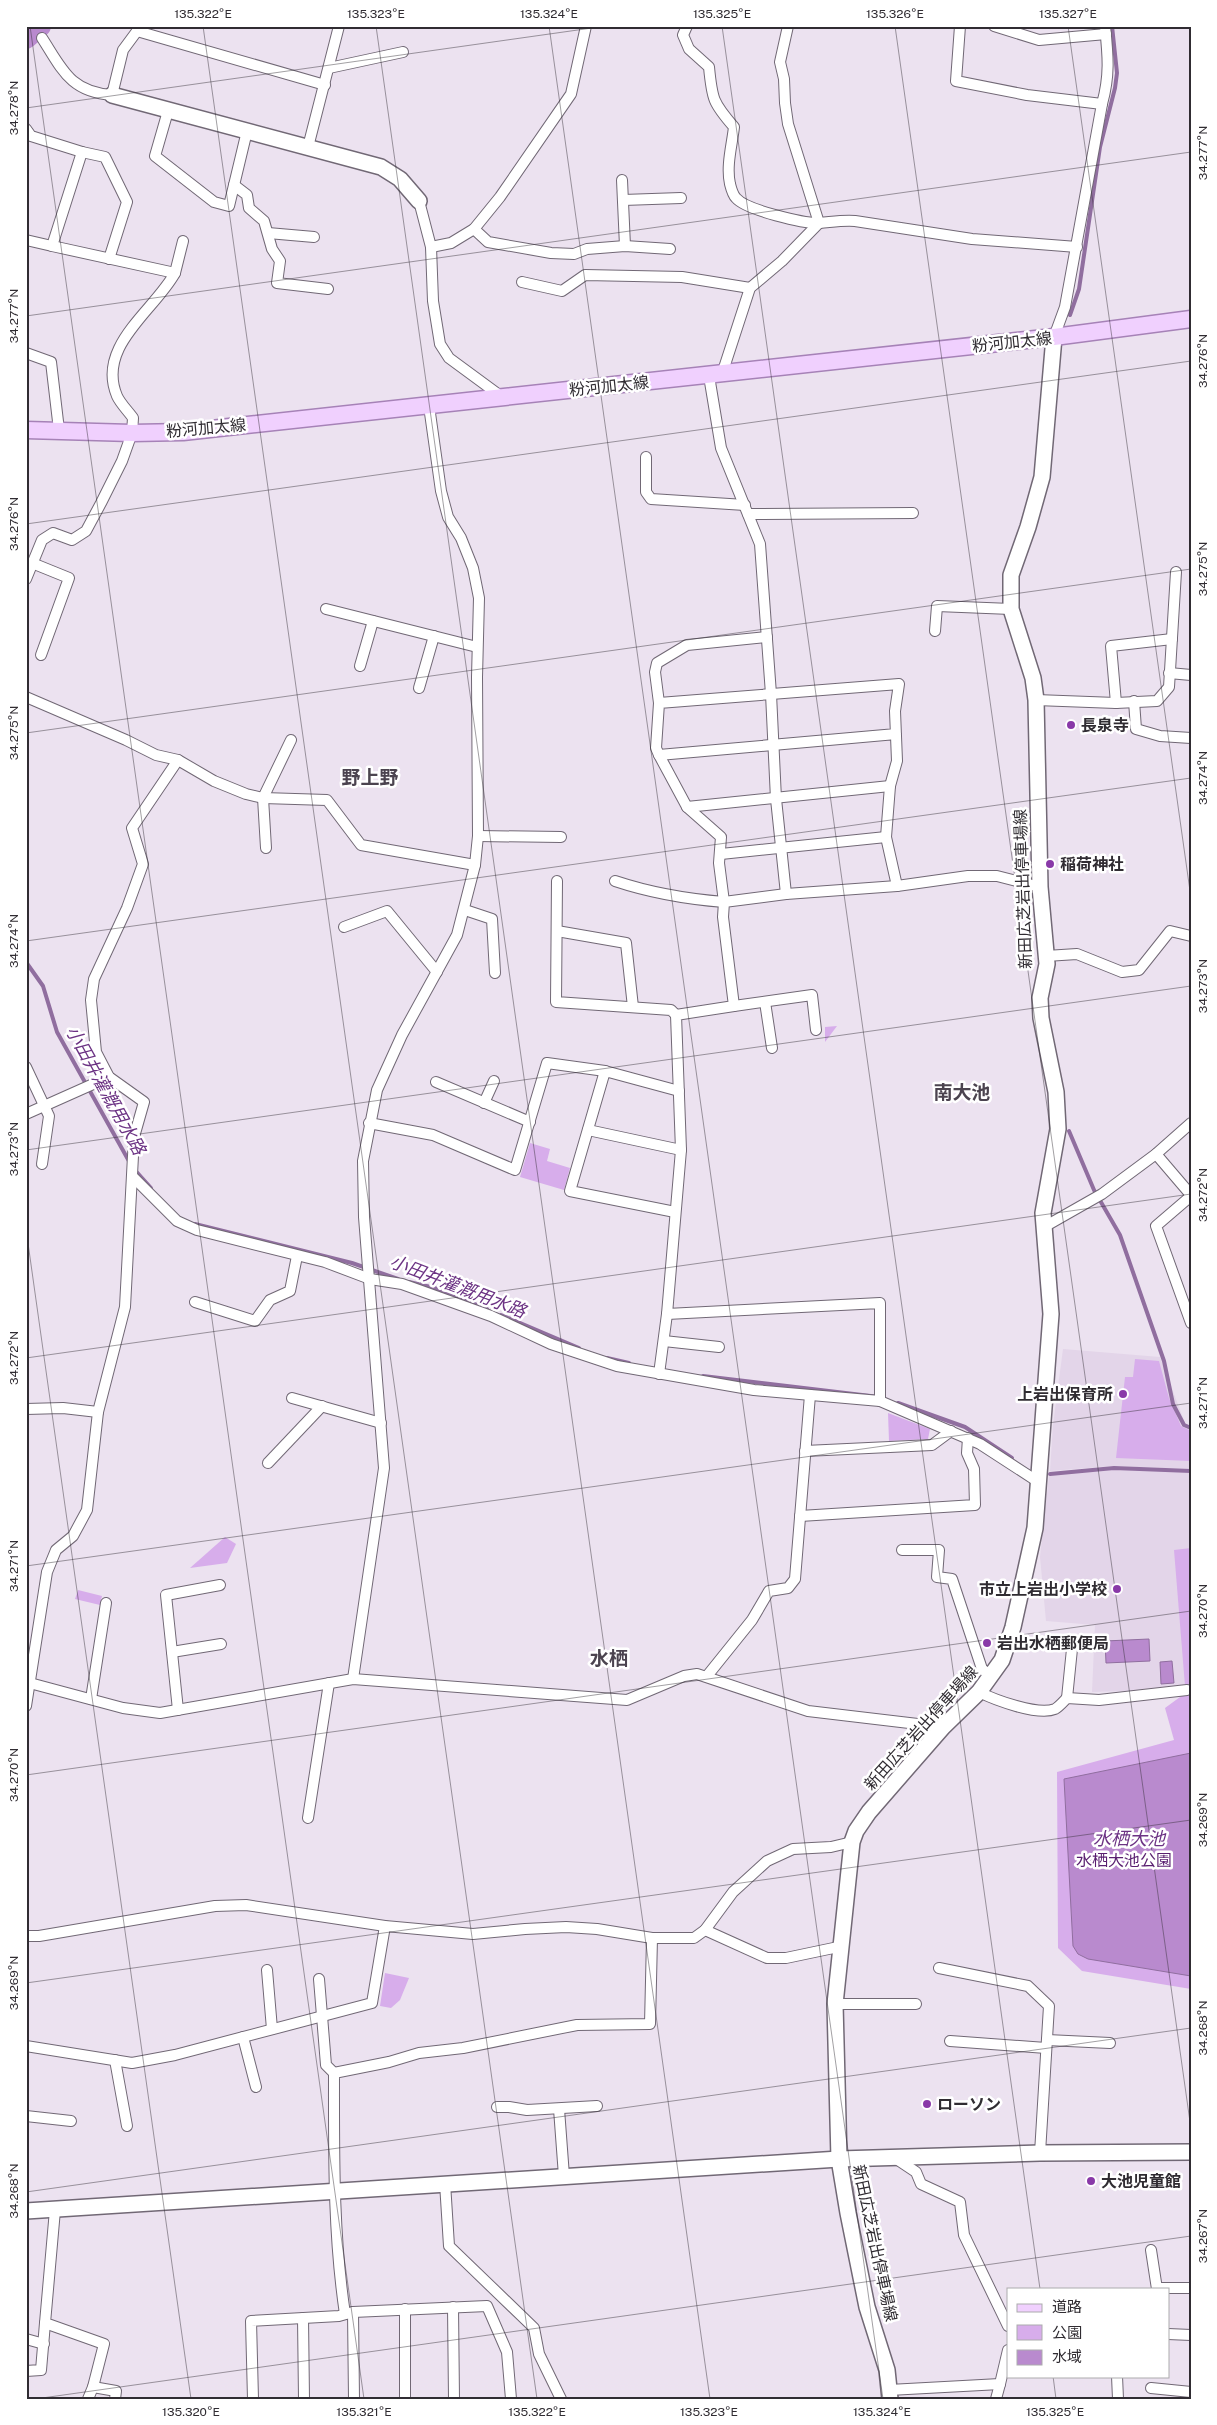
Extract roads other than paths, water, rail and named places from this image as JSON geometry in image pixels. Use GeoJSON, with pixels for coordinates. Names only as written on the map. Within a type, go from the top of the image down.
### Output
{"type":"FeatureCollection","features":[{"type":"Feature","properties":{"kind":"main road"},"geometry":{"type":"LineString","coordinates":[[112,95],[381,167],[400,179],[419,201]]}},
{"type":"Feature","properties":{"kind":"main road","name":"粉河加太線"},"geometry":{"type":"LineString","coordinates":[[26,430],[132,433],[183,432],[716,375],[1054,337],[1191,319]]}},
{"type":"Feature","properties":{"kind":"main road","name":"新田広芝岩出停車場線"},"geometry":{"type":"LineString","coordinates":[[889,2394],[887,2370],[867,2307],[839,2159],[835,2004],[843,1946],[852,1842],[856,1831],[869,1812],[943,1727],[979,1692],[1002,1660],[1014,1627],[1021,1586],[1031,1550],[1040,1483],[1051,1314],[1043,1213],[1058,1129],[1056,1092],[1041,1018],[1040,998],[1047,964],[1040,887],[1036,700],[1033,678],[1011,609],[1011,575],[1028,527],[1042,477],[1054,337]]}},
{"type":"Feature","properties":{"kind":"main road"},"geometry":{"type":"LineString","coordinates":[[26,2211],[839,2159],[1040,2153],[1191,2152]]}},
{"type":"Feature","properties":{"kind":"street"},"geometry":{"type":"LineString","coordinates":[[308,147],[339,26]]}},
{"type":"Feature","properties":{"kind":"street"},"geometry":{"type":"LineString","coordinates":[[432,247],[451,243],[474,229],[500,197],[571,94],[586,26]]}},
{"type":"Feature","properties":{"kind":"street"},"geometry":{"type":"LineString","coordinates":[[687,26],[684,35],[689,49],[710,67],[712,96],[721,113],[734,127],[729,174],[730,186],[736,198],[743,203],[775,215],[819,223],[836,220],[855,221],[972,239],[1077,247]]}},
{"type":"Feature","properties":{"kind":"street"},"geometry":{"type":"LineString","coordinates":[[788,26],[780,62],[784,79],[784,103],[788,124],[819,223]]}},
{"type":"Feature","properties":{"kind":"street"},"geometry":{"type":"LineString","coordinates":[[960,26],[956,81],[1027,95],[1102,104]]}},
{"type":"Feature","properties":{"kind":"street"},"geometry":{"type":"LineString","coordinates":[[994,26],[1039,40],[1106,30],[1109,68],[1108,83],[1102,104],[1065,307],[1054,337]]}},
{"type":"Feature","properties":{"kind":"street"},"geometry":{"type":"LineString","coordinates":[[42,38],[69,79],[83,89],[112,95],[123,50],[139,29],[325,85]]}},
{"type":"Feature","properties":{"kind":"street"},"geometry":{"type":"LineString","coordinates":[[329,68],[403,52]]}},
{"type":"Feature","properties":{"kind":"street"},"geometry":{"type":"LineString","coordinates":[[168,111],[155,156],[214,202],[229,206],[247,131]]}},
{"type":"Feature","properties":{"kind":"street"},"geometry":{"type":"LineString","coordinates":[[26,129],[31,136],[105,157],[127,202],[109,259]]}},
{"type":"Feature","properties":{"kind":"street"},"geometry":{"type":"LineString","coordinates":[[52,246],[82,152]]}},
{"type":"Feature","properties":{"kind":"street"},"geometry":{"type":"LineString","coordinates":[[622,180],[625,246]]}},
{"type":"Feature","properties":{"kind":"street"},"geometry":{"type":"LineString","coordinates":[[234,185],[247,195],[249,208],[264,221],[272,249],[280,261],[277,283],[328,289]]}},
{"type":"Feature","properties":{"kind":"street"},"geometry":{"type":"LineString","coordinates":[[623,200],[681,198]]}},
{"type":"Feature","properties":{"kind":"street"},"geometry":{"type":"LineString","coordinates":[[419,201],[432,247],[432,301],[440,344],[449,358],[503,398]]}},
{"type":"Feature","properties":{"kind":"street"},"geometry":{"type":"LineString","coordinates":[[786,894],[776,800],[771,694],[760,544],[721,448],[716,375],[750,288],[782,261],[819,223]]}},
{"type":"Feature","properties":{"kind":"street"},"geometry":{"type":"LineString","coordinates":[[474,229],[488,242],[551,253],[574,254],[587,249],[625,246],[670,249]]}},
{"type":"Feature","properties":{"kind":"street"},"geometry":{"type":"LineString","coordinates":[[268,233],[314,237]]}},
{"type":"Feature","properties":{"kind":"street"},"geometry":{"type":"LineString","coordinates":[[26,240],[175,274]]}},
{"type":"Feature","properties":{"kind":"street"},"geometry":{"type":"LineString","coordinates":[[26,579],[42,540],[52,533],[72,540],[86,531],[122,461],[132,433],[133,418],[117,396],[112,362],[130,329],[169,284],[175,274],[183,241]]}},
{"type":"Feature","properties":{"kind":"street"},"geometry":{"type":"LineString","coordinates":[[522,282],[562,291],[585,275],[682,277],[750,288]]}},
{"type":"Feature","properties":{"kind":"street"},"geometry":{"type":"LineString","coordinates":[[26,353],[51,362],[59,430]]}},
{"type":"Feature","properties":{"kind":"street"},"geometry":{"type":"LineString","coordinates":[[353,1679],[384,1468],[368,1257],[363,1161],[377,1090],[402,1035],[458,935],[475,865],[478,836],[477,647],[479,598],[473,568],[461,538],[448,516],[440,491],[428,406]]}},
{"type":"Feature","properties":{"kind":"street"},"geometry":{"type":"LineString","coordinates":[[646,457],[646,492],[651,499],[747,510],[913,513]]}},
{"type":"Feature","properties":{"kind":"street"},"geometry":{"type":"LineString","coordinates":[[32,563],[69,578],[41,655]]}},
{"type":"Feature","properties":{"kind":"street"},"geometry":{"type":"LineString","coordinates":[[1036,700],[1116,703],[1157,701],[1168,687],[1176,572]]}},
{"type":"Feature","properties":{"kind":"street"},"geometry":{"type":"LineString","coordinates":[[934,631],[937,606],[1011,609]]}},
{"type":"Feature","properties":{"kind":"street"},"geometry":{"type":"LineString","coordinates":[[326,609],[477,647]]}},
{"type":"Feature","properties":{"kind":"street"},"geometry":{"type":"LineString","coordinates":[[360,666],[373,620]]}},
{"type":"Feature","properties":{"kind":"street"},"geometry":{"type":"LineString","coordinates":[[419,688],[434,636]]}},
{"type":"Feature","properties":{"kind":"street"},"geometry":{"type":"LineString","coordinates":[[734,1006],[723,917],[724,902],[718,863],[721,854],[721,837],[687,807],[656,748],[658,703],[655,672],[657,663],[687,645],[767,638]]}},
{"type":"Feature","properties":{"kind":"street"},"geometry":{"type":"LineString","coordinates":[[1116,703],[1111,646],[1172,638]]}},
{"type":"Feature","properties":{"kind":"street"},"geometry":{"type":"LineString","coordinates":[[1169,673],[1191,676]]}},
{"type":"Feature","properties":{"kind":"street"},"geometry":{"type":"LineString","coordinates":[[658,703],[899,684],[895,711],[897,761],[890,786],[886,837],[897,886]]}},
{"type":"Feature","properties":{"kind":"street"},"geometry":{"type":"LineString","coordinates":[[26,697],[156,755],[178,760],[214,781],[263,798],[327,800],[361,845],[475,865]]}},
{"type":"Feature","properties":{"kind":"street"},"geometry":{"type":"LineString","coordinates":[[1134,701],[1136,729],[1160,736],[1191,738]]}},
{"type":"Feature","properties":{"kind":"street"},"geometry":{"type":"LineString","coordinates":[[659,755],[896,734]]}},
{"type":"Feature","properties":{"kind":"street"},"geometry":{"type":"LineString","coordinates":[[266,848],[263,798],[291,740]]}},
{"type":"Feature","properties":{"kind":"street"},"geometry":{"type":"LineString","coordinates":[[26,1706],[28,1682],[48,1572],[56,1550],[73,1536],[88,1510],[98,1412],[125,1307],[134,1137],[144,1102],[109,1077],[96,1052],[91,1000],[94,979],[127,908],[143,864],[132,828],[178,760]]}},
{"type":"Feature","properties":{"kind":"street"},"geometry":{"type":"LineString","coordinates":[[687,807],[776,800],[890,786]]}},
{"type":"Feature","properties":{"kind":"street"},"geometry":{"type":"LineString","coordinates":[[478,836],[561,837]]}},
{"type":"Feature","properties":{"kind":"street"},"geometry":{"type":"LineString","coordinates":[[721,854],[886,837]]}},
{"type":"Feature","properties":{"kind":"street"},"geometry":{"type":"LineString","coordinates":[[615,881],[648,892],[685,899],[724,902],[786,894],[897,886],[968,876],[997,876],[1040,887]]}},
{"type":"Feature","properties":{"kind":"street"},"geometry":{"type":"LineString","coordinates":[[557,881],[556,1002],[671,1010],[676,1015],[681,1150],[667,1314],[660,1370]]}},
{"type":"Feature","properties":{"kind":"street"},"geometry":{"type":"LineString","coordinates":[[344,928],[387,910],[437,972]]}},
{"type":"Feature","properties":{"kind":"street"},"geometry":{"type":"LineString","coordinates":[[465,910],[492,919],[495,973]]}},
{"type":"Feature","properties":{"kind":"street"},"geometry":{"type":"LineString","coordinates":[[557,931],[626,943],[633,1008]]}},
{"type":"Feature","properties":{"kind":"street"},"geometry":{"type":"LineString","coordinates":[[1046,956],[1077,954],[1122,972],[1139,970],[1170,931],[1191,936]]}},
{"type":"Feature","properties":{"kind":"street"},"geometry":{"type":"LineString","coordinates":[[676,1015],[812,996],[816,1030]]}},
{"type":"Feature","properties":{"kind":"street"},"geometry":{"type":"LineString","coordinates":[[765,1002],[772,1048]]}},
{"type":"Feature","properties":{"kind":"street"},"geometry":{"type":"LineString","coordinates":[[369,1123],[433,1135],[515,1170],[547,1063],[605,1071],[679,1091]]}},
{"type":"Feature","properties":{"kind":"street"},"geometry":{"type":"LineString","coordinates":[[26,1067],[49,1116],[42,1164]]}},
{"type":"Feature","properties":{"kind":"street"},"geometry":{"type":"LineString","coordinates":[[605,1071],[570,1191],[675,1212]]}},
{"type":"Feature","properties":{"kind":"street"},"geometry":{"type":"LineString","coordinates":[[26,1114],[109,1077]]}},
{"type":"Feature","properties":{"kind":"street"},"geometry":{"type":"LineString","coordinates":[[484,1102],[494,1081]]}},
{"type":"Feature","properties":{"kind":"street"},"geometry":{"type":"LineString","coordinates":[[436,1082],[530,1122]]}},
{"type":"Feature","properties":{"kind":"street"},"geometry":{"type":"LineString","coordinates":[[1044,1228],[1102,1194],[1156,1154],[1191,1122]]}},
{"type":"Feature","properties":{"kind":"street"},"geometry":{"type":"LineString","coordinates":[[588,1130],[681,1150]]}},
{"type":"Feature","properties":{"kind":"street"},"geometry":{"type":"LineString","coordinates":[[1156,1154],[1191,1196],[1156,1226],[1191,1323]]}},
{"type":"Feature","properties":{"kind":"street"},"geometry":{"type":"LineString","coordinates":[[133,1177],[177,1221],[196,1230],[325,1262],[370,1279],[402,1284],[491,1316],[552,1344],[617,1366],[660,1370],[754,1390],[810,1395],[880,1396],[968,1438],[1040,1483]]}},
{"type":"Feature","properties":{"kind":"street"},"geometry":{"type":"LineString","coordinates":[[195,1302],[256,1321],[270,1300],[290,1291],[297,1256]]}},
{"type":"Feature","properties":{"kind":"street"},"geometry":{"type":"LineString","coordinates":[[667,1314],[880,1303],[880,1396]]}},
{"type":"Feature","properties":{"kind":"street"},"geometry":{"type":"LineString","coordinates":[[664,1341],[719,1347]]}},
{"type":"Feature","properties":{"kind":"street"},"geometry":{"type":"LineString","coordinates":[[707,1676],[752,1620],[769,1591],[788,1588],[795,1579],[810,1395]]}},
{"type":"Feature","properties":{"kind":"street"},"geometry":{"type":"LineString","coordinates":[[292,1398],[381,1423]]}},
{"type":"Feature","properties":{"kind":"street"},"geometry":{"type":"LineString","coordinates":[[268,1463],[322,1406]]}},
{"type":"Feature","properties":{"kind":"street"},"geometry":{"type":"LineString","coordinates":[[28,1407],[98,1412]]}},
{"type":"Feature","properties":{"kind":"street"},"geometry":{"type":"LineString","coordinates":[[805,1451],[932,1445],[951,1431]]}},
{"type":"Feature","properties":{"kind":"street"},"geometry":{"type":"LineString","coordinates":[[800,1516],[975,1505],[974,1469],[967,1453],[968,1438]]}},
{"type":"Feature","properties":{"kind":"street"},"geometry":{"type":"LineString","coordinates":[[902,1550],[938,1550],[937,1576],[952,1579],[982,1669],[991,1676]]}},
{"type":"Feature","properties":{"kind":"street"},"geometry":{"type":"LineString","coordinates":[[178,1710],[166,1595],[220,1585]]}},
{"type":"Feature","properties":{"kind":"street"},"geometry":{"type":"LineString","coordinates":[[91,1699],[106,1604]]}},
{"type":"Feature","properties":{"kind":"street"},"geometry":{"type":"LineString","coordinates":[[172,1652],[222,1644]]}},
{"type":"Feature","properties":{"kind":"street"},"geometry":{"type":"LineString","coordinates":[[979,1692],[997,1701],[1033,1710],[1055,1709],[1067,1698],[1072,1649]]}},
{"type":"Feature","properties":{"kind":"street"},"geometry":{"type":"LineString","coordinates":[[28,1682],[123,1708],[160,1713],[353,1679],[627,1700],[684,1676],[697,1674],[808,1711],[943,1727]]}},
{"type":"Feature","properties":{"kind":"street"},"geometry":{"type":"LineString","coordinates":[[308,1818],[329,1683]]}},
{"type":"Feature","properties":{"kind":"street"},"geometry":{"type":"LineString","coordinates":[[1067,1698],[1099,1700],[1188,1690]]}},
{"type":"Feature","properties":{"kind":"street"},"geometry":{"type":"LineString","coordinates":[[26,1936],[39,1936],[215,1906],[246,1905],[385,1926],[473,1934],[525,1928],[566,1927],[597,1929],[652,1938],[694,1938],[705,1930],[733,1892],[767,1861],[793,1849],[831,1847],[852,1842]]}},
{"type":"Feature","properties":{"kind":"street"},"geometry":{"type":"LineString","coordinates":[[26,2046],[132,2063],[243,2037],[372,2003],[385,1926]]}},
{"type":"Feature","properties":{"kind":"street"},"geometry":{"type":"LineString","coordinates":[[705,1930],[767,1958],[786,1958],[843,1946]]}},
{"type":"Feature","properties":{"kind":"street"},"geometry":{"type":"LineString","coordinates":[[334,2073],[389,2062],[419,2053],[463,2048],[577,2025],[650,2024],[652,1938]]}},
{"type":"Feature","properties":{"kind":"street"},"geometry":{"type":"LineString","coordinates":[[939,1968],[1028,1986],[1049,2006],[1040,2153]]}},
{"type":"Feature","properties":{"kind":"street"},"geometry":{"type":"LineString","coordinates":[[267,1970],[272,2028]]}},
{"type":"Feature","properties":{"kind":"street"},"geometry":{"type":"LineString","coordinates":[[318,1979],[326,2065],[334,2073],[334,2191],[338,2272],[349,2313],[354,2399]]}},
{"type":"Feature","properties":{"kind":"street"},"geometry":{"type":"LineString","coordinates":[[835,2004],[916,2004]]}},
{"type":"Feature","properties":{"kind":"street"},"geometry":{"type":"LineString","coordinates":[[243,2037],[256,2087]]}},
{"type":"Feature","properties":{"kind":"street"},"geometry":{"type":"LineString","coordinates":[[950,2041],[1047,2044],[1110,2043]]}},
{"type":"Feature","properties":{"kind":"street"},"geometry":{"type":"LineString","coordinates":[[115,2060],[127,2126]]}},
{"type":"Feature","properties":{"kind":"street"},"geometry":{"type":"LineString","coordinates":[[497,2108],[509,2107],[527,2110],[597,2106]]}},
{"type":"Feature","properties":{"kind":"street"},"geometry":{"type":"LineString","coordinates":[[559,2109],[564,2176]]}},
{"type":"Feature","properties":{"kind":"street"},"geometry":{"type":"LineString","coordinates":[[26,2116],[71,2121]]}},
{"type":"Feature","properties":{"kind":"street"},"geometry":{"type":"LineString","coordinates":[[894,2157],[916,2172],[921,2184],[960,2202],[964,2234],[1007,2324]]}},
{"type":"Feature","properties":{"kind":"street"},"geometry":{"type":"LineString","coordinates":[[445,2183],[449,2246],[534,2328],[539,2354],[560,2399]]}},
{"type":"Feature","properties":{"kind":"street"},"geometry":{"type":"LineString","coordinates":[[26,2371],[42,2370],[55,2210]]}},
{"type":"Feature","properties":{"kind":"street"},"geometry":{"type":"LineString","coordinates":[[1151,2250],[1157,2288],[1191,2288]]}},
{"type":"Feature","properties":{"kind":"street"},"geometry":{"type":"LineString","coordinates":[[252,2399],[251,2321],[349,2313],[487,2306],[507,2352],[511,2399]]}},
{"type":"Feature","properties":{"kind":"street"},"geometry":{"type":"LineString","coordinates":[[453,2307],[454,2399]]}},
{"type":"Feature","properties":{"kind":"street"},"geometry":{"type":"LineString","coordinates":[[405,2310],[405,2399]]}},
{"type":"Feature","properties":{"kind":"street"},"geometry":{"type":"LineString","coordinates":[[303,2318],[304,2399]]}},
{"type":"Feature","properties":{"kind":"street"},"geometry":{"type":"LineString","coordinates":[[45,2324],[104,2344],[88,2399]]}},
{"type":"Feature","properties":{"kind":"street"},"geometry":{"type":"LineString","coordinates":[[1170,2334],[1191,2335]]}},
{"type":"Feature","properties":{"kind":"street"},"geometry":{"type":"LineString","coordinates":[[26,2339],[44,2344]]}},
{"type":"Feature","properties":{"kind":"street"},"geometry":{"type":"LineString","coordinates":[[996,2399],[1007,2354]]}},
{"type":"Feature","properties":{"kind":"street"},"geometry":{"type":"LineString","coordinates":[[1117,2378],[1118,2399]]}},
{"type":"Feature","properties":{"kind":"street"},"geometry":{"type":"LineString","coordinates":[[889,2394],[1000,2384]]}},
{"type":"Feature","properties":{"kind":"street"},"geometry":{"type":"LineString","coordinates":[[93,2387],[116,2391],[115,2399]]}},
{"type":"Feature","properties":{"kind":"street"},"geometry":{"type":"LineString","coordinates":[[1151,2388],[1191,2392]]}},
{"type":"Feature","properties":{"kind":"water"},"geometry":{"type":"Polygon","coordinates":[[[1149,1639],[1150,1661],[1106,1663],[1105,1641],[1149,1639]]]}},
{"type":"Feature","properties":{"kind":"water"},"geometry":{"type":"Polygon","coordinates":[[[1172,1661],[1174,1683],[1161,1684],[1160,1662],[1172,1661]]]}},
{"type":"Feature","properties":{"kind":"water","name":"水栖大池"},"geometry":{"type":"Polygon","coordinates":[[[1191,1753],[1191,1976],[1088,1959],[1078,1954],[1073,1946],[1064,1779],[1191,1753]]]}},
{"type":"Feature","properties":{"kind":"waterway"},"geometry":{"type":"LineString","coordinates":[[26,38],[40,26]]}},
{"type":"Feature","properties":{"kind":"waterway"},"geometry":{"type":"LineString","coordinates":[[1070,315],[1079,289],[1100,147],[1115,88],[1117,73],[1112,26]]}},
{"type":"Feature","properties":{"kind":"waterway","name":"小田井灌漑用水路"},"geometry":{"type":"LineString","coordinates":[[26,962],[43,986],[57,1032],[130,1163]]}},
{"type":"Feature","properties":{"kind":"waterway"},"geometry":{"type":"LineString","coordinates":[[1069,1131],[1094,1190],[1120,1235],[1164,1361],[1173,1404],[1184,1425],[1191,1428]]}},
{"type":"Feature","properties":{"kind":"waterway","name":"小田井灌漑用水路"},"geometry":{"type":"LineString","coordinates":[[134,1169],[151,1188]]}},
{"type":"Feature","properties":{"kind":"waterway","name":"小田井灌漑用水路"},"geometry":{"type":"LineString","coordinates":[[195,1224],[352,1263],[398,1279]]}},
{"type":"Feature","properties":{"kind":"waterway","name":"小田井灌漑用水路"},"geometry":{"type":"LineString","coordinates":[[409,1282],[435,1288],[487,1309]]}},
{"type":"Feature","properties":{"kind":"waterway","name":"小田井灌漑用水路"},"geometry":{"type":"LineString","coordinates":[[501,1315],[579,1348]]}},
{"type":"Feature","properties":{"kind":"waterway","name":"小田井灌漑用水路"},"geometry":{"type":"LineString","coordinates":[[607,1358],[629,1363]]}},
{"type":"Feature","properties":{"kind":"waterway","name":"小田井灌漑用水路"},"geometry":{"type":"LineString","coordinates":[[703,1376],[879,1397]]}},
{"type":"Feature","properties":{"kind":"waterway","name":"小田井灌漑用水路"},"geometry":{"type":"LineString","coordinates":[[898,1403],[965,1427],[1012,1458]]}},
{"type":"Feature","properties":{"kind":"waterway","name":"小田井灌漑用水路"},"geometry":{"type":"LineString","coordinates":[[1050,1474],[1114,1468],[1191,1471]]}},
{"type":"Feature","properties":{"kind":"place","name":"長泉寺"},"geometry":{"type":"Point","coordinates":[1071,725]}},
{"type":"Feature","properties":{"kind":"place","name":"稲荷神社"},"geometry":{"type":"Point","coordinates":[1050,864]}},
{"type":"Feature","properties":{"kind":"place","name":"上岩出保育所"},"geometry":{"type":"Point","coordinates":[1123,1394]}},
{"type":"Feature","properties":{"kind":"place","name":"市立上岩出小学校"},"geometry":{"type":"Point","coordinates":[1117,1589]}},
{"type":"Feature","properties":{"kind":"place","name":"岩出水栖郵便局"},"geometry":{"type":"Point","coordinates":[987,1643]}},
{"type":"Feature","properties":{"kind":"place","name":"ローソン"},"geometry":{"type":"Point","coordinates":[927,2104]}},
{"type":"Feature","properties":{"kind":"place","name":"大池児童館"},"geometry":{"type":"Point","coordinates":[1091,2181]}},
{"type":"Feature","properties":{"kind":"district","name":"野上野"},"geometry":{"type":"Point","coordinates":[370,777]}},
{"type":"Feature","properties":{"kind":"district","name":"南大池"},"geometry":{"type":"Point","coordinates":[962,1092]}},
{"type":"Feature","properties":{"kind":"district","name":"水栖"},"geometry":{"type":"Point","coordinates":[609,1658]}},
{"type":"Feature","properties":{"kind":"park label","name":"水栖大池公園"},"geometry":{"type":"Point","coordinates":[1124,1860]}}]}
